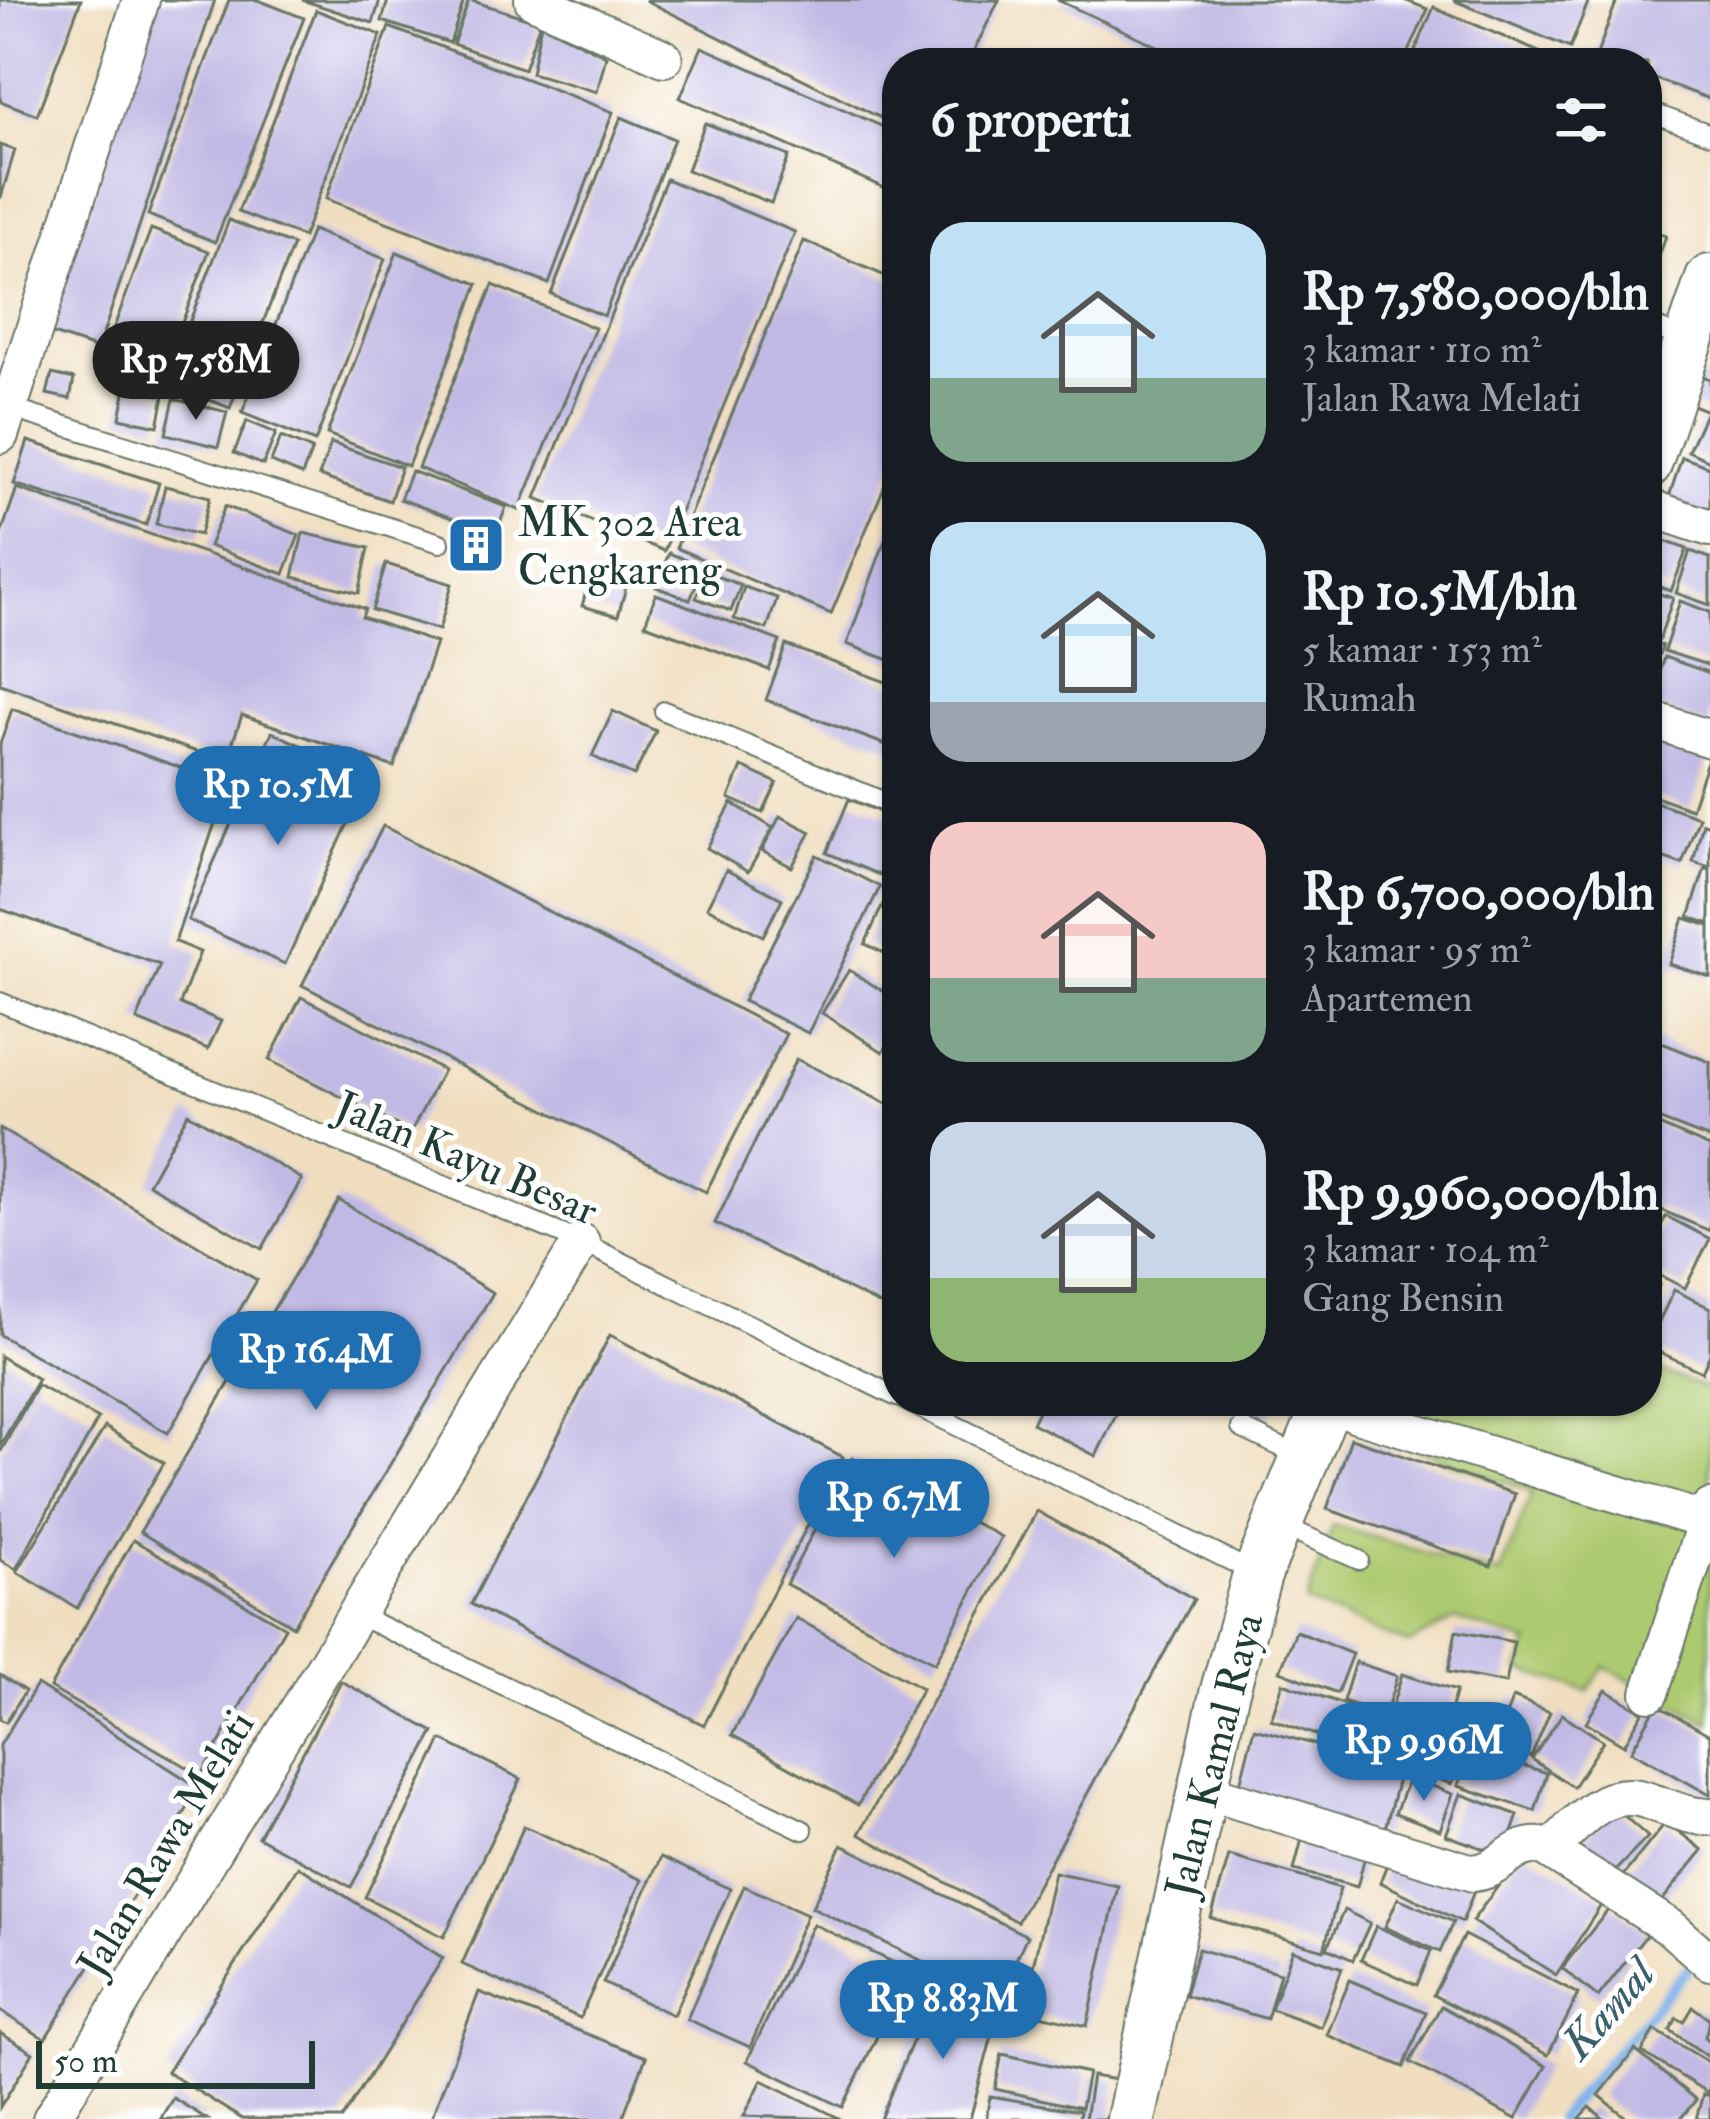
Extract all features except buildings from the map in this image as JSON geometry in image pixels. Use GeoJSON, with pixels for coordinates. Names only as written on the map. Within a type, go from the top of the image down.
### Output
{"type":"FeatureCollection","features":[{"type":"Feature","properties":{"kind":"main road"},"geometry":{"type":"LineString","coordinates":[[1662,370],[1668,333],[1710,279]]}},
{"type":"Feature","properties":{"kind":"main road","name":"Jalan Kamal Raya"},"geometry":{"type":"LineString","coordinates":[[1131,2119],[1202,1790],[1215,1692],[1322,1416]]}},
{"type":"Feature","properties":{"kind":"street"},"geometry":{"type":"LineString","coordinates":[[4,422],[141,0]]}},
{"type":"Feature","properties":{"kind":"street"},"geometry":{"type":"LineString","coordinates":[[533,0],[664,58]]}},
{"type":"Feature","properties":{"kind":"street"},"geometry":{"type":"LineString","coordinates":[[1662,512],[1710,528]]}},
{"type":"Feature","properties":{"kind":"street"},"geometry":{"type":"LineString","coordinates":[[1662,723],[1710,739]]}},
{"type":"Feature","properties":{"kind":"street","name":"Jalan Rawa Melati"},"geometry":{"type":"LineString","coordinates":[[51,2119],[581,1242]]}},
{"type":"Feature","properties":{"kind":"street"},"geometry":{"type":"LineString","coordinates":[[1364,1416],[1708,1514],[1650,1693]]}},
{"type":"Feature","properties":{"kind":"street"},"geometry":{"type":"LineString","coordinates":[[1202,1790],[1473,1873],[1496,1868],[1521,1846],[1551,1850],[1671,1928],[1710,1962]]}},
{"type":"Feature","properties":{"kind":"street"},"geometry":{"type":"LineString","coordinates":[[1551,1850],[1585,1814],[1622,1798],[1634,1796],[1687,1816],[1710,1817]]}},
{"type":"Feature","properties":{"kind":"lane"},"geometry":{"type":"LineString","coordinates":[[1662,116],[1710,134]]}},
{"type":"Feature","properties":{"kind":"lane"},"geometry":{"type":"LineString","coordinates":[[4,422],[440,544]]}},
{"type":"Feature","properties":{"kind":"lane"},"geometry":{"type":"LineString","coordinates":[[664,711],[882,801]]}},
{"type":"Feature","properties":{"kind":"lane","name":"Jalan Kayu Besar"},"geometry":{"type":"LineString","coordinates":[[0,1002],[581,1242],[882,1389]]}},
{"type":"Feature","properties":{"kind":"lane"},"geometry":{"type":"LineString","coordinates":[[936,1416],[1257,1574]]}},
{"type":"Feature","properties":{"kind":"lane"},"geometry":{"type":"LineString","coordinates":[[1241,1428],[1304,1458]]}},
{"type":"Feature","properties":{"kind":"lane"},"geometry":{"type":"LineString","coordinates":[[1277,1524],[1359,1560]]}},
{"type":"Feature","properties":{"kind":"lane"},"geometry":{"type":"LineString","coordinates":[[356,1614],[803,1830]]}},
{"type":"Feature","properties":{"kind":"green space"},"geometry":{"type":"Polygon","coordinates":[[[1662,1372],[1710,1390],[1710,1723],[1604,1666],[1588,1691],[1520,1670],[1529,1643],[1455,1619],[1408,1644],[1306,1603],[1333,1525],[1500,1575],[1532,1492],[1348,1424],[1350,1416],[1662,1416],[1662,1372]]]}},
{"type":"Feature","properties":{"kind":"waterway","name":"Kamal"},"geometry":{"type":"LineString","coordinates":[[1558,2119],[1696,1959]]}},
{"type":"Feature","properties":{"kind":"place","name":"MK 302 Area Cengkareng"},"geometry":{"type":"Point","coordinates":[476,545]}}]}
